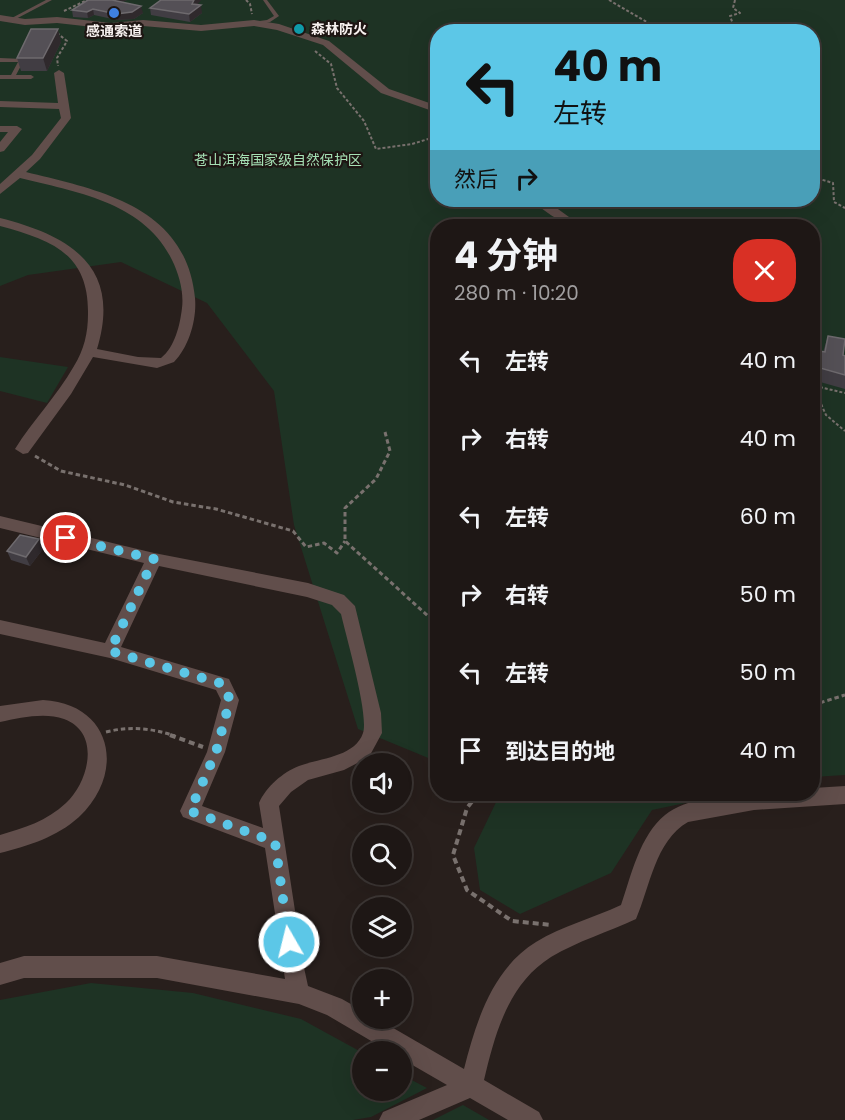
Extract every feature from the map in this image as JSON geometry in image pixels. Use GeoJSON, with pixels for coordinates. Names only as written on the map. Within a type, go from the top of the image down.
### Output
{"type":"FeatureCollection","features":[{"type":"Feature","properties":{"kind":"street"},"geometry":{"type":"LineString","coordinates":[[5,19],[25,22],[57,20],[111,26],[143,23],[201,27],[254,23],[279,27],[326,43],[385,91],[430,107]]}},
{"type":"Feature","properties":{"kind":"street"},"geometry":{"type":"LineString","coordinates":[[0,190],[56,134],[66,118],[59,74]]}},
{"type":"Feature","properties":{"kind":"street"},"geometry":{"type":"LineString","coordinates":[[0,104],[65,106]]}},
{"type":"Feature","properties":{"kind":"street"},"geometry":{"type":"LineString","coordinates":[[0,129],[17,129],[0,149]]}},
{"type":"Feature","properties":{"kind":"street"},"geometry":{"type":"LineString","coordinates":[[18,174],[80,190],[136,212],[169,242],[180,258],[190,309],[185,331],[173,356],[159,364],[89,352]]}},
{"type":"Feature","properties":{"kind":"street"},"geometry":{"type":"LineString","coordinates":[[548,207],[563,219]]}},
{"type":"Feature","properties":{"kind":"street"},"geometry":{"type":"LineString","coordinates":[[0,222],[42,234],[69,249],[87,272],[96,304],[89,352],[68,387],[22,449]]}},
{"type":"Feature","properties":{"kind":"street"},"geometry":{"type":"LineString","coordinates":[[0,522],[154,559],[308,590],[338,600],[349,611],[372,713],[373,733],[362,751],[337,764],[303,773],[284,786],[269,803],[292,963],[299,993]]}},
{"type":"Feature","properties":{"kind":"street"},"geometry":{"type":"LineString","coordinates":[[110,651],[154,559]]}},
{"type":"Feature","properties":{"kind":"street"},"geometry":{"type":"LineString","coordinates":[[0,627],[110,651],[223,684],[230,700],[216,752],[190,811],[275,842]]}},
{"type":"Feature","properties":{"kind":"street"},"geometry":{"type":"LineString","coordinates":[[0,714],[35,708],[68,712],[87,723],[99,751],[96,777],[85,796],[63,818],[31,836],[0,844]]}},
{"type":"Feature","properties":{"kind":"street"},"geometry":{"type":"LineString","coordinates":[[820,796],[845,795]]}},
{"type":"Feature","properties":{"kind":"street"},"geometry":{"type":"LineString","coordinates":[[471,1086],[492,1015],[510,979],[525,963],[543,950],[629,912],[654,847],[660,835],[674,819],[693,810],[762,801]]}},
{"type":"Feature","properties":{"kind":"street"},"geometry":{"type":"LineString","coordinates":[[0,974],[24,968],[157,967],[299,993],[334,1007],[531,1120]]}},
{"type":"Feature","properties":{"kind":"street"},"geometry":{"type":"LineString","coordinates":[[391,1120],[471,1086]]}},
{"type":"Feature","properties":{"kind":"lane"},"geometry":{"type":"LineString","coordinates":[[5,19],[50,0]]}},
{"type":"Feature","properties":{"kind":"lane"},"geometry":{"type":"LineString","coordinates":[[254,23],[268,21],[277,16],[265,0]]}},
{"type":"Feature","properties":{"kind":"lane"},"geometry":{"type":"LineString","coordinates":[[0,60],[21,60],[13,77]]}},
{"type":"Feature","properties":{"kind":"lane"},"geometry":{"type":"LineString","coordinates":[[0,77],[31,77]]}},
{"type":"Feature","properties":{"kind":"path"},"geometry":{"type":"LineString","coordinates":[[57,58],[67,41],[65,37],[51,29],[66,9],[87,0]]}},
{"type":"Feature","properties":{"kind":"path"},"geometry":{"type":"LineString","coordinates":[[246,0],[250,4],[254,23]]}},
{"type":"Feature","properties":{"kind":"path"},"geometry":{"type":"LineString","coordinates":[[609,0],[650,24]]}},
{"type":"Feature","properties":{"kind":"path"},"geometry":{"type":"LineString","coordinates":[[732,24],[730,16],[740,13],[733,8],[735,0]]}},
{"type":"Feature","properties":{"kind":"path"},"geometry":{"type":"LineString","coordinates":[[310,49],[331,64],[337,88],[364,121],[376,149],[412,144],[430,138]]}},
{"type":"Feature","properties":{"kind":"path"},"geometry":{"type":"LineString","coordinates":[[820,179],[833,183],[834,202],[845,208]]}},
{"type":"Feature","properties":{"kind":"path"},"geometry":{"type":"LineString","coordinates":[[820,388],[845,393]]}},
{"type":"Feature","properties":{"kind":"path"},"geometry":{"type":"LineString","coordinates":[[820,403],[825,415],[845,431]]}},
{"type":"Feature","properties":{"kind":"path"},"geometry":{"type":"LineString","coordinates":[[22,449],[61,471],[125,485],[173,502],[216,509],[293,531],[306,547],[324,543],[337,552],[345,541],[345,508],[375,479],[390,451],[385,432]]}},
{"type":"Feature","properties":{"kind":"path"},"geometry":{"type":"LineString","coordinates":[[345,541],[430,618]]}},
{"type":"Feature","properties":{"kind":"path"},"geometry":{"type":"LineString","coordinates":[[820,703],[845,695]]}},
{"type":"Feature","properties":{"kind":"path"},"geometry":{"type":"LineString","coordinates":[[93,736],[120,728],[145,727],[216,752]]}},
{"type":"Feature","properties":{"kind":"path"},"geometry":{"type":"LineString","coordinates":[[472,801],[467,808],[453,855],[467,890],[512,921],[558,926]]}},
{"type":"Feature","properties":{"kind":"green space","name":"苍山洱海国家级自然保护区"},"geometry":{"type":"Polygon","coordinates":[[[0,0],[845,0],[845,775],[820,777],[820,219],[430,219],[430,759],[358,729],[294,525],[274,391],[207,303],[121,262],[28,275],[0,286],[0,0]]]}},
{"type":"Feature","properties":{"kind":"green space"},"geometry":{"type":"Polygon","coordinates":[[[0,357],[68,367],[47,403],[0,391],[0,357]]]}},
{"type":"Feature","properties":{"kind":"green space"},"geometry":{"type":"Polygon","coordinates":[[[497,801],[695,801],[652,810],[611,873],[520,914],[480,890],[474,848],[497,801]]]}},
{"type":"Feature","properties":{"kind":"green space"},"geometry":{"type":"Polygon","coordinates":[[[91,983],[193,993],[301,1019],[352,1047],[352,1101],[402,1101],[371,1117],[353,1120],[0,1120],[0,1000],[91,983]]]}},
{"type":"Feature","properties":{"kind":"green space"},"geometry":{"type":"Polygon","coordinates":[[[412,1080],[427,1088],[412,1096],[412,1080]]]}},
{"type":"Feature","properties":{"kind":"green space"},"geometry":{"type":"Polygon","coordinates":[[[463,1105],[489,1120],[433,1120],[463,1105]]]}},
{"type":"Feature","properties":{"kind":"building"},"geometry":{"type":"Polygon","coordinates":[[[88,0],[112,0],[141,6],[132,12],[116,14],[93,9],[87,12],[72,10],[88,0]]]}},
{"type":"Feature","properties":{"kind":"building"},"geometry":{"type":"Polygon","coordinates":[[[161,0],[194,0],[192,4],[201,5],[189,14],[150,8],[161,0]]]}},
{"type":"Feature","properties":{"kind":"building"},"geometry":{"type":"Polygon","coordinates":[[[31,29],[58,29],[43,58],[17,58],[31,29]]]}},
{"type":"Feature","properties":{"kind":"building"},"geometry":{"type":"Polygon","coordinates":[[[828,336],[845,339],[843,355],[845,356],[845,375],[820,368],[820,351],[825,352],[828,336]]]}},
{"type":"Feature","properties":{"kind":"building"},"geometry":{"type":"Polygon","coordinates":[[[20,535],[39,539],[26,557],[7,551],[20,535]]]}},
{"type":"Feature","properties":{"kind":"place","name":"感通索道"},"geometry":{"type":"Point","coordinates":[114,13]}},
{"type":"Feature","properties":{"kind":"place","name":"森林防火"},"geometry":{"type":"Point","coordinates":[299,29]}},
{"type":"Feature","properties":{"kind":"route"},"geometry":{"type":"LineString","coordinates":[[66,538],[154,559],[110,651],[223,684],[230,700],[216,752],[190,811],[275,842],[289,942]]}}]}
